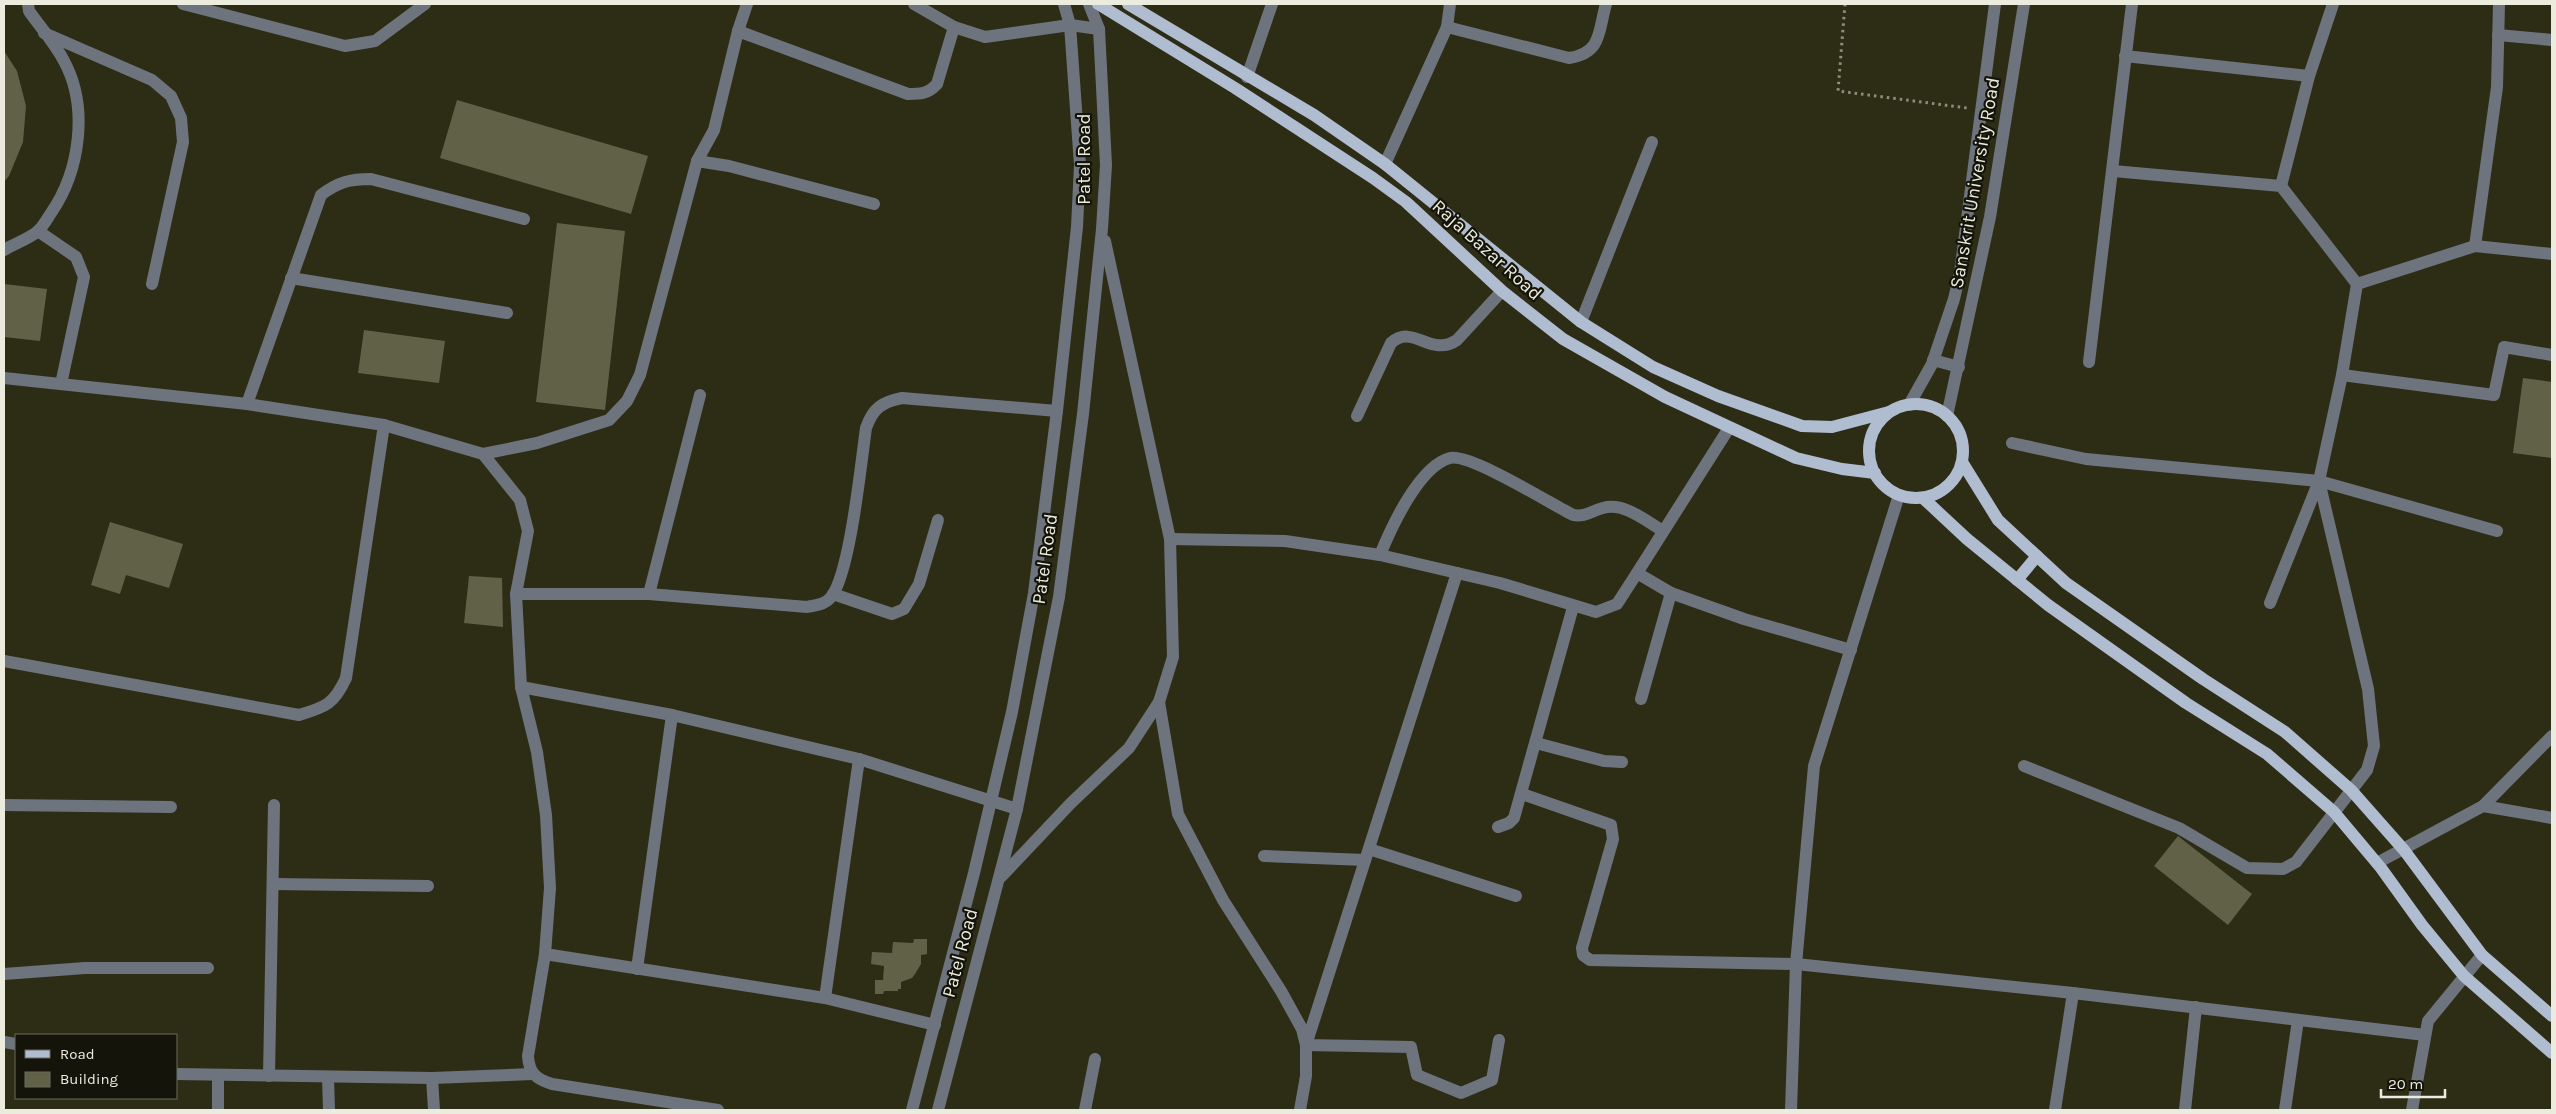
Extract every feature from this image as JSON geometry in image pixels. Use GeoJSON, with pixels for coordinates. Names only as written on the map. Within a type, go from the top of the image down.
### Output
{"type":"FeatureCollection","features":[{"type":"Feature","properties":{"kind":"main road","name":"Raja Bazar Road"},"geometry":{"type":"LineString","coordinates":[[1098,4],[1235,88],[1373,178],[1406,202],[1502,291],[1562,339],[1665,397],[1796,458],[1842,469],[1875,473]]}},
{"type":"Feature","properties":{"kind":"main road","name":"Raja Bazar Road"},"geometry":{"type":"LineString","coordinates":[[1128,4],[1314,115],[1385,164],[1581,322],[1653,367],[1718,396],[1802,426],[1832,427],[1889,412]]}},
{"type":"Feature","properties":{"kind":"main road"},"geometry":{"type":"LineString","coordinates":[[1909,405],[1923,405],[1936,408],[1947,416],[1961,435],[1963,449],[1962,462],[1957,475],[1948,486],[1937,493],[1923,498],[1900,495],[1885,486],[1875,473],[1870,457],[1870,440],[1877,424],[1889,412],[1909,405]]}},
{"type":"Feature","properties":{"kind":"main road"},"geometry":{"type":"LineString","coordinates":[[1962,462],[1998,520],[2066,583],[2202,679],[2285,732],[2351,790],[2404,850],[2482,955],[2552,1016]]}},
{"type":"Feature","properties":{"kind":"main road"},"geometry":{"type":"LineString","coordinates":[[1923,498],[1967,539],[2048,605],[2186,703],[2267,754],[2334,812],[2377,863],[2422,925],[2464,976],[2552,1053]]}},
{"type":"Feature","properties":{"kind":"main road"},"geometry":{"type":"LineString","coordinates":[[2017,580],[2037,556]]}},
{"type":"Feature","properties":{"kind":"street"},"geometry":{"type":"LineString","coordinates":[[4,250],[38,231],[60,200],[70,174],[78,138],[78,109],[71,79],[64,61],[28,11],[28,4]]}},
{"type":"Feature","properties":{"kind":"street"},"geometry":{"type":"LineString","coordinates":[[183,4],[346,46],[375,41],[426,4]]}},
{"type":"Feature","properties":{"kind":"street"},"geometry":{"type":"LineString","coordinates":[[4,378],[247,404],[384,425],[483,454],[537,443],[608,420],[627,401],[640,375],[697,161],[714,130],[738,31],[747,4]]}},
{"type":"Feature","properties":{"kind":"street"},"geometry":{"type":"LineString","coordinates":[[914,4],[954,27],[986,37],[1070,25],[1099,29]]}},
{"type":"Feature","properties":{"kind":"street","name":"Patel Road"},"geometry":{"type":"LineString","coordinates":[[912,1110],[935,1025],[1012,712],[1034,593],[1058,411],[1077,227],[1080,165],[1070,25],[1064,4]]}},
{"type":"Feature","properties":{"kind":"street","name":"Patel Road"},"geometry":{"type":"LineString","coordinates":[[938,1110],[1017,809],[1059,597],[1083,414],[1102,229],[1106,165],[1099,29],[1089,4]]}},
{"type":"Feature","properties":{"kind":"street"},"geometry":{"type":"LineString","coordinates":[[1247,76],[1272,4]]}},
{"type":"Feature","properties":{"kind":"street"},"geometry":{"type":"LineString","coordinates":[[1385,164],[1447,27],[1450,4]]}},
{"type":"Feature","properties":{"kind":"street"},"geometry":{"type":"LineString","coordinates":[[1447,27],[1569,58],[1576,57],[1590,52],[1594,46],[1606,4]]}},
{"type":"Feature","properties":{"kind":"street","name":"Sanskrit University Road"},"geometry":{"type":"LineString","coordinates":[[1909,405],[1933,362],[1954,299],[1960,272],[1995,4]]}},
{"type":"Feature","properties":{"kind":"street","name":"Sanskrit University Road"},"geometry":{"type":"LineString","coordinates":[[1947,416],[1990,217],[2024,4]]}},
{"type":"Feature","properties":{"kind":"street"},"geometry":{"type":"LineString","coordinates":[[2089,362],[2114,171],[2132,4]]}},
{"type":"Feature","properties":{"kind":"street"},"geometry":{"type":"LineString","coordinates":[[2281,186],[2309,76],[2333,4]]}},
{"type":"Feature","properties":{"kind":"street"},"geometry":{"type":"LineString","coordinates":[[2475,246],[2497,87],[2499,4]]}},
{"type":"Feature","properties":{"kind":"street"},"geometry":{"type":"LineString","coordinates":[[738,31],[908,94],[922,94],[932,90],[937,84],[954,27]]}},
{"type":"Feature","properties":{"kind":"street"},"geometry":{"type":"LineString","coordinates":[[44,33],[152,80],[171,96],[181,118],[182,142],[152,284]]}},
{"type":"Feature","properties":{"kind":"street"},"geometry":{"type":"LineString","coordinates":[[2498,35],[2552,40]]}},
{"type":"Feature","properties":{"kind":"street"},"geometry":{"type":"LineString","coordinates":[[2125,56],[2309,76]]}},
{"type":"Feature","properties":{"kind":"street"},"geometry":{"type":"LineString","coordinates":[[1581,322],[1652,142]]}},
{"type":"Feature","properties":{"kind":"street"},"geometry":{"type":"LineString","coordinates":[[697,161],[729,166],[874,204]]}},
{"type":"Feature","properties":{"kind":"street"},"geometry":{"type":"LineString","coordinates":[[2114,171],[2281,186],[2357,284],[2342,375],[2319,481],[2270,603]]}},
{"type":"Feature","properties":{"kind":"street"},"geometry":{"type":"LineString","coordinates":[[247,404],[321,195],[337,183],[350,179],[371,179],[524,219]]}},
{"type":"Feature","properties":{"kind":"street"},"geometry":{"type":"LineString","coordinates":[[998,880],[1071,804],[1129,748],[1159,702],[1173,658],[1170,539],[1102,229]]}},
{"type":"Feature","properties":{"kind":"street"},"geometry":{"type":"LineString","coordinates":[[38,231],[76,257],[84,277],[62,384]]}},
{"type":"Feature","properties":{"kind":"street"},"geometry":{"type":"LineString","coordinates":[[2357,284],[2475,246],[2552,254]]}},
{"type":"Feature","properties":{"kind":"street"},"geometry":{"type":"LineString","coordinates":[[291,278],[507,313]]}},
{"type":"Feature","properties":{"kind":"street"},"geometry":{"type":"LineString","coordinates":[[1357,416],[1392,343],[1398,337],[1412,336],[1434,346],[1449,346],[1457,340],[1502,291]]}},
{"type":"Feature","properties":{"kind":"street"},"geometry":{"type":"LineString","coordinates":[[2342,375],[2494,395],[2504,347],[2552,354]]}},
{"type":"Feature","properties":{"kind":"street"},"geometry":{"type":"LineString","coordinates":[[1933,362],[1959,367]]}},
{"type":"Feature","properties":{"kind":"street"},"geometry":{"type":"LineString","coordinates":[[649,594],[700,395]]}},
{"type":"Feature","properties":{"kind":"street"},"geometry":{"type":"LineString","coordinates":[[516,594],[649,594],[807,607],[822,605],[834,594],[837,588],[851,534],[866,428],[871,414],[884,402],[902,398],[1058,411]]}},
{"type":"Feature","properties":{"kind":"street"},"geometry":{"type":"LineString","coordinates":[[4,661],[299,715],[323,708],[337,698],[346,678],[384,425]]}},
{"type":"Feature","properties":{"kind":"street"},"geometry":{"type":"LineString","coordinates":[[1170,539],[1285,541],[1380,555],[1500,583],[1573,607],[1596,612],[1617,604],[1729,428]]}},
{"type":"Feature","properties":{"kind":"street"},"geometry":{"type":"LineString","coordinates":[[2012,443],[2086,459],[2319,481],[2497,531]]}},
{"type":"Feature","properties":{"kind":"street"},"geometry":{"type":"LineString","coordinates":[[483,454],[520,500],[528,531],[516,594],[521,687],[536,752],[546,815],[550,888],[545,954],[528,1056],[532,1074],[539,1080],[552,1084],[666,1106],[718,1110]]}},
{"type":"Feature","properties":{"kind":"street"},"geometry":{"type":"LineString","coordinates":[[1380,555],[1396,518],[1410,495],[1426,476],[1450,458],[1470,460],[1573,516],[1582,516],[1603,508],[1619,507],[1663,531]]}},
{"type":"Feature","properties":{"kind":"street"},"geometry":{"type":"LineString","coordinates":[[2024,766],[2179,828],[2247,868],[2282,870],[2296,862],[2367,770],[2374,746],[2368,689],[2319,481]]}},
{"type":"Feature","properties":{"kind":"street"},"geometry":{"type":"LineString","coordinates":[[1791,1110],[1796,964],[1814,766],[1900,495]]}},
{"type":"Feature","properties":{"kind":"street"},"geometry":{"type":"LineString","coordinates":[[834,594],[892,614],[904,609],[919,584],[938,520]]}},
{"type":"Feature","properties":{"kind":"street"},"geometry":{"type":"LineString","coordinates":[[1306,1044],[1457,573]]}},
{"type":"Feature","properties":{"kind":"street"},"geometry":{"type":"LineString","coordinates":[[1637,573],[1671,593],[1744,619],[1851,650]]}},
{"type":"Feature","properties":{"kind":"street"},"geometry":{"type":"LineString","coordinates":[[1641,699],[1671,593]]}},
{"type":"Feature","properties":{"kind":"street"},"geometry":{"type":"LineString","coordinates":[[1498,826],[1509,823],[1514,818],[1573,607]]}},
{"type":"Feature","properties":{"kind":"street"},"geometry":{"type":"LineString","coordinates":[[521,687],[672,715],[859,759],[1017,809]]}},
{"type":"Feature","properties":{"kind":"street"},"geometry":{"type":"LineString","coordinates":[[1159,702],[1178,814],[1223,900],[1281,991],[1302,1029],[1306,1044],[1306,1076],[1300,1110]]}},
{"type":"Feature","properties":{"kind":"street"},"geometry":{"type":"LineString","coordinates":[[637,969],[672,715]]}},
{"type":"Feature","properties":{"kind":"street"},"geometry":{"type":"LineString","coordinates":[[2377,863],[2483,806],[2552,736]]}},
{"type":"Feature","properties":{"kind":"street"},"geometry":{"type":"LineString","coordinates":[[1536,743],[1604,761],[1622,762]]}},
{"type":"Feature","properties":{"kind":"street"},"geometry":{"type":"LineString","coordinates":[[825,998],[859,759]]}},
{"type":"Feature","properties":{"kind":"street"},"geometry":{"type":"LineString","coordinates":[[1522,794],[1611,825],[1613,839],[1582,948],[1583,955],[1590,960],[1796,964],[2073,993],[2425,1035]]}},
{"type":"Feature","properties":{"kind":"street"},"geometry":{"type":"LineString","coordinates":[[4,805],[171,807]]}},
{"type":"Feature","properties":{"kind":"street"},"geometry":{"type":"LineString","coordinates":[[269,1076],[274,805]]}},
{"type":"Feature","properties":{"kind":"street"},"geometry":{"type":"LineString","coordinates":[[2483,806],[2552,818]]}},
{"type":"Feature","properties":{"kind":"street"},"geometry":{"type":"LineString","coordinates":[[1264,856],[1367,855],[1516,896]]}},
{"type":"Feature","properties":{"kind":"street"},"geometry":{"type":"LineString","coordinates":[[272,884],[428,886]]}},
{"type":"Feature","properties":{"kind":"street"},"geometry":{"type":"LineString","coordinates":[[545,954],[825,998],[935,1025]]}},
{"type":"Feature","properties":{"kind":"street"},"geometry":{"type":"LineString","coordinates":[[2412,1110],[2428,1021],[2482,955]]}},
{"type":"Feature","properties":{"kind":"street"},"geometry":{"type":"LineString","coordinates":[[4,974],[85,968],[208,968]]}},
{"type":"Feature","properties":{"kind":"street"},"geometry":{"type":"LineString","coordinates":[[2055,1110],[2073,993]]}},
{"type":"Feature","properties":{"kind":"street"},"geometry":{"type":"LineString","coordinates":[[2185,1110],[2196,1007]]}},
{"type":"Feature","properties":{"kind":"street"},"geometry":{"type":"LineString","coordinates":[[2285,1110],[2298,1020]]}},
{"type":"Feature","properties":{"kind":"street"},"geometry":{"type":"LineString","coordinates":[[1306,1044],[1410,1047],[1417,1075],[1461,1093],[1492,1080],[1499,1040]]}},
{"type":"Feature","properties":{"kind":"street"},"geometry":{"type":"LineString","coordinates":[[1085,1110],[1095,1059]]}},
{"type":"Feature","properties":{"kind":"street"},"geometry":{"type":"LineString","coordinates":[[178,1074],[432,1078],[532,1074]]}},
{"type":"Feature","properties":{"kind":"street"},"geometry":{"type":"LineString","coordinates":[[218,1076],[218,1110]]}},
{"type":"Feature","properties":{"kind":"street"},"geometry":{"type":"LineString","coordinates":[[328,1076],[328,1110]]}},
{"type":"Feature","properties":{"kind":"street"},"geometry":{"type":"LineString","coordinates":[[432,1078],[434,1110]]}},
{"type":"Feature","properties":{"kind":"path"},"geometry":{"type":"LineString","coordinates":[[1845,4],[1838,91],[1980,109]]}},
{"type":"Feature","properties":{"kind":"building"},"geometry":{"type":"Polygon","coordinates":[[[4,51],[17,71],[26,106],[23,142],[9,176],[4,182],[4,51]]]}},
{"type":"Feature","properties":{"kind":"building"},"geometry":{"type":"Polygon","coordinates":[[[457,100],[648,156],[631,214],[440,158],[457,100]]]}},
{"type":"Feature","properties":{"kind":"building"},"geometry":{"type":"Polygon","coordinates":[[[557,223],[625,231],[605,410],[536,402],[557,223]]]}},
{"type":"Feature","properties":{"kind":"building"},"geometry":{"type":"Polygon","coordinates":[[[4,284],[47,289],[40,341],[4,337],[4,284]]]}},
{"type":"Feature","properties":{"kind":"building"},"geometry":{"type":"Polygon","coordinates":[[[364,330],[445,341],[439,383],[358,373],[364,330]]]}},
{"type":"Feature","properties":{"kind":"building"},"geometry":{"type":"Polygon","coordinates":[[[2523,378],[2552,382],[2552,458],[2513,453],[2523,378]]]}},
{"type":"Feature","properties":{"kind":"building"},"geometry":{"type":"Polygon","coordinates":[[[110,522],[183,544],[169,588],[126,575],[120,594],[91,585],[110,522]]]}},
{"type":"Feature","properties":{"kind":"building"},"geometry":{"type":"Polygon","coordinates":[[[469,576],[502,578],[503,627],[464,623],[469,576]]]}},
{"type":"Feature","properties":{"kind":"building"},"geometry":{"type":"Polygon","coordinates":[[[2178,836],[2252,894],[2228,925],[2154,866],[2178,836]]]}},
{"type":"Feature","properties":{"kind":"building"},"geometry":{"type":"Polygon","coordinates":[[[914,939],[927,939],[927,954],[921,955],[921,964],[915,974],[912,978],[901,982],[901,989],[898,989],[898,991],[884,991],[883,994],[875,994],[875,980],[883,980],[884,966],[871,964],[872,952],[892,953],[893,942],[913,943],[914,939]]]}}]}
